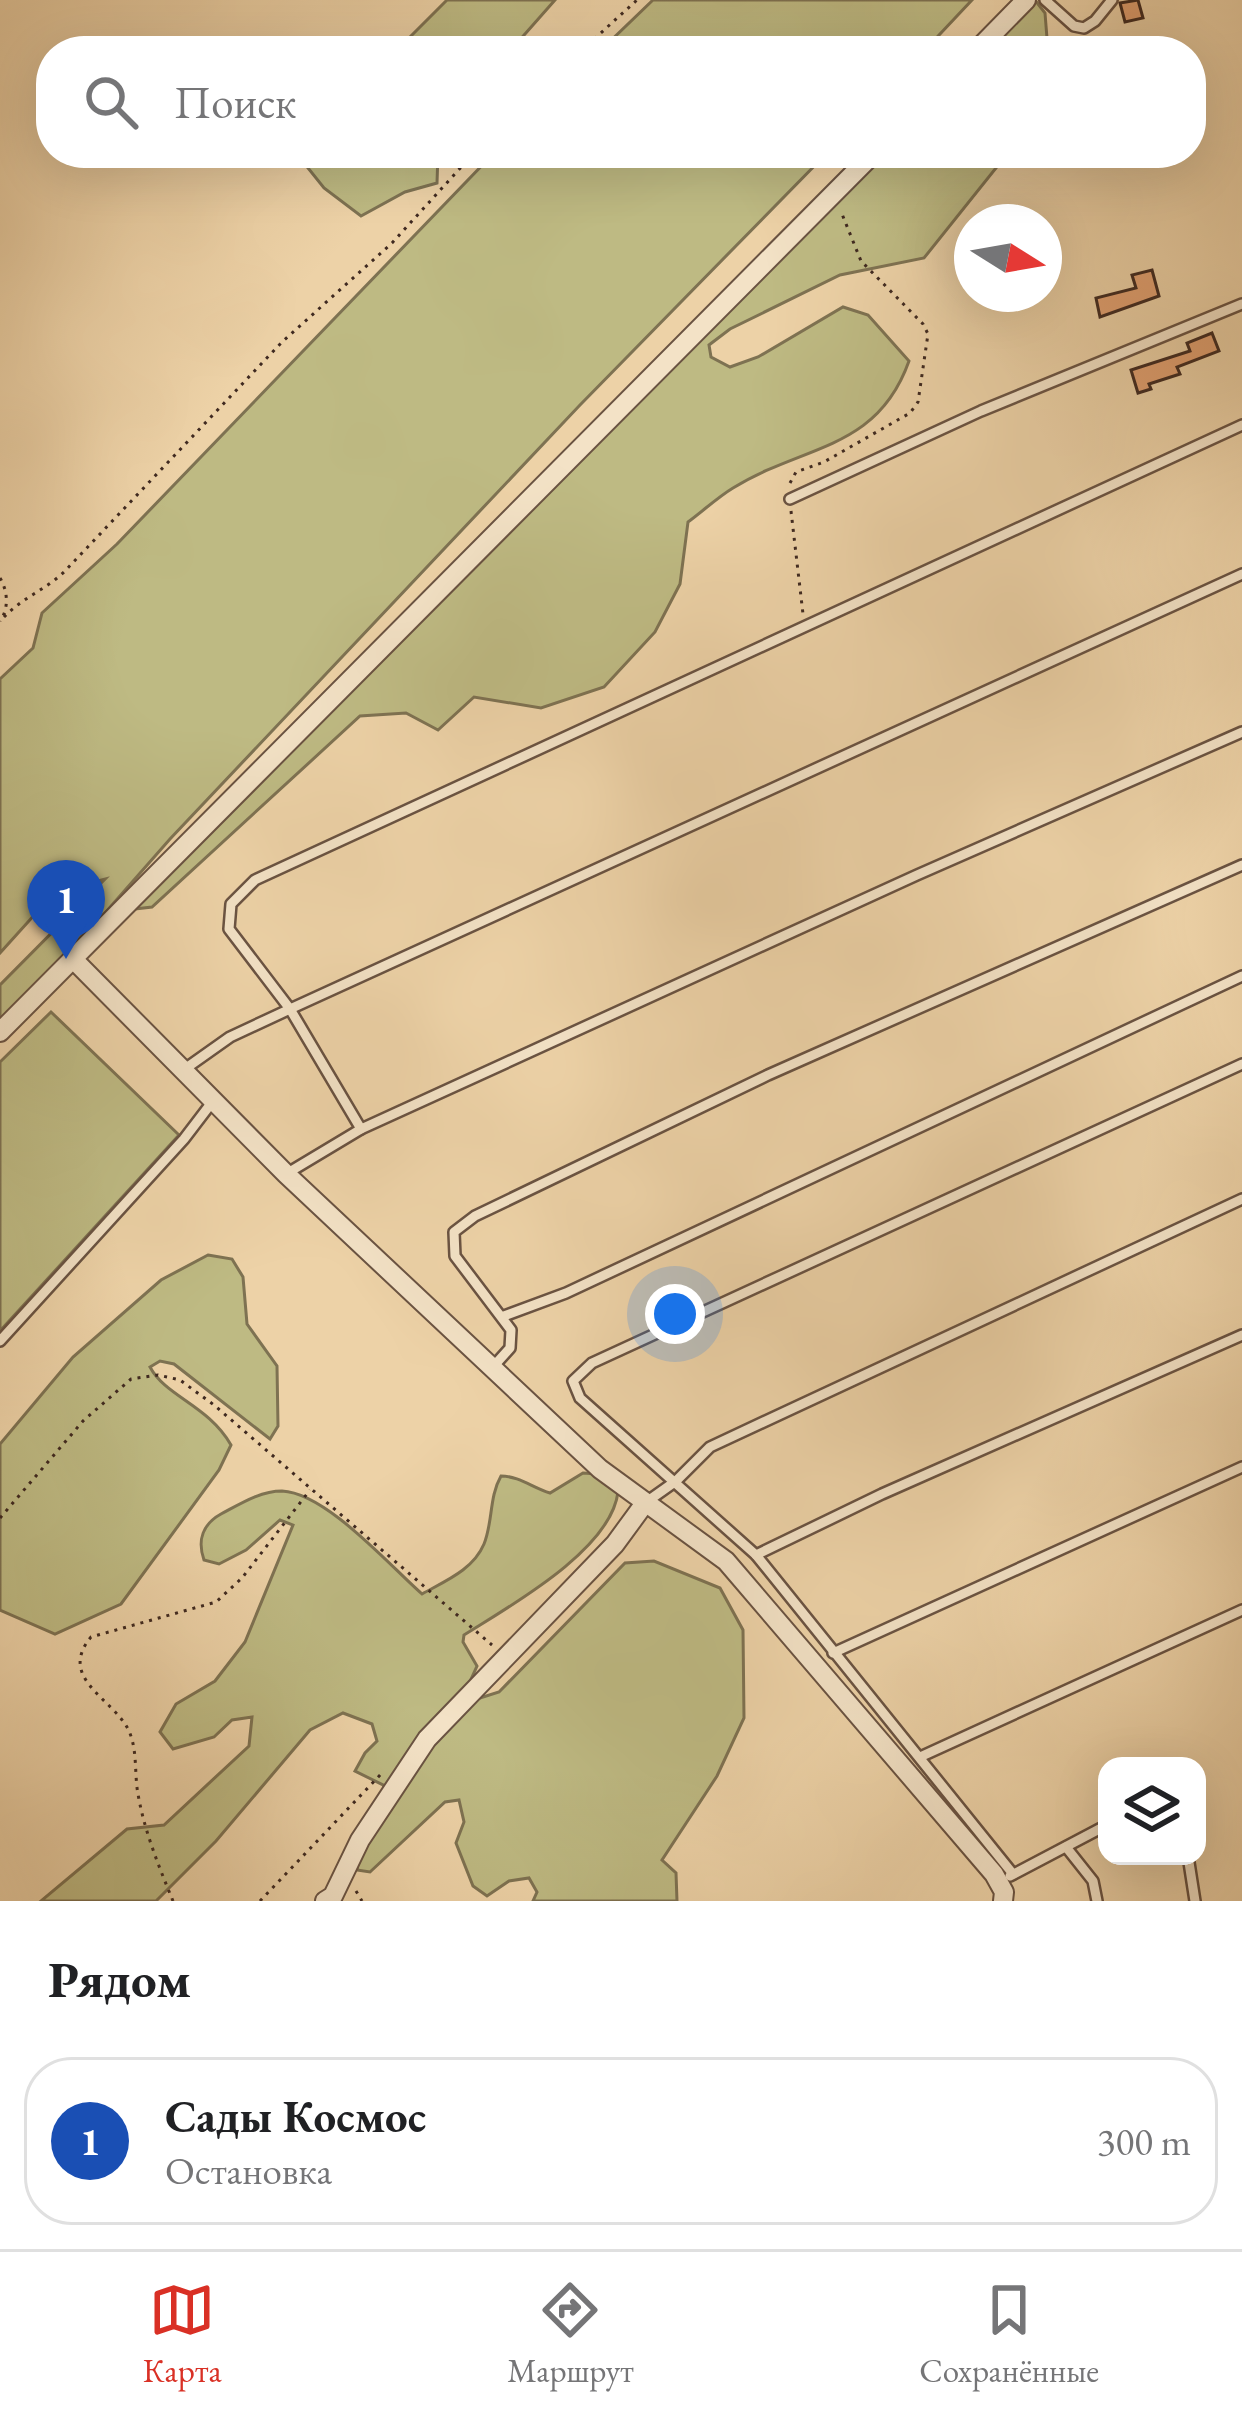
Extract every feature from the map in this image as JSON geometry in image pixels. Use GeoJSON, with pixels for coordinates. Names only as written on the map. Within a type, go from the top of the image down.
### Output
{"type":"FeatureCollection","features":[{"type":"Feature","properties":{"kind":"street"},"geometry":{"type":"LineString","coordinates":[[991,36],[1027,0]]}},
{"type":"Feature","properties":{"kind":"street"},"geometry":{"type":"LineString","coordinates":[[0,1032],[859,168]]}},
{"type":"Feature","properties":{"kind":"street"},"geometry":{"type":"LineString","coordinates":[[74,959],[286,1174],[600,1468],[726,1561],[1006,1890]]}},
{"type":"Feature","properties":{"kind":"street"},"geometry":{"type":"LineString","coordinates":[[325,1901],[333,1896],[368,1826],[427,1739],[615,1544],[645,1503]]}},
{"type":"Feature","properties":{"kind":"lane"},"geometry":{"type":"LineString","coordinates":[[1045,0],[1074,26],[1084,28],[1112,0]]}},
{"type":"Feature","properties":{"kind":"lane"},"geometry":{"type":"LineString","coordinates":[[790,500],[981,411],[1242,304]]}},
{"type":"Feature","properties":{"kind":"lane"},"geometry":{"type":"LineString","coordinates":[[362,1130],[290,1009],[230,929],[231,904],[255,880],[1242,424]]}},
{"type":"Feature","properties":{"kind":"lane"},"geometry":{"type":"LineString","coordinates":[[182,1071],[230,1037],[1242,574]]}},
{"type":"Feature","properties":{"kind":"lane"},"geometry":{"type":"LineString","coordinates":[[286,1174],[362,1130],[917,874],[1242,732]]}},
{"type":"Feature","properties":{"kind":"lane"},"geometry":{"type":"LineString","coordinates":[[492,1368],[510,1348],[511,1330],[455,1256],[454,1232],[475,1216],[768,1076],[1242,865]]}},
{"type":"Feature","properties":{"kind":"lane"},"geometry":{"type":"LineString","coordinates":[[503,1316],[566,1293],[1242,976]]}},
{"type":"Feature","properties":{"kind":"lane"},"geometry":{"type":"LineString","coordinates":[[1098,1830],[1066,1846],[1006,1890],[920,1756],[756,1555],[580,1398],[573,1381],[592,1363],[1242,1064]]}},
{"type":"Feature","properties":{"kind":"lane"},"geometry":{"type":"LineString","coordinates":[[0,1341],[213,1101]]}},
{"type":"Feature","properties":{"kind":"lane"},"geometry":{"type":"LineString","coordinates":[[645,1503],[710,1447],[1242,1199]]}},
{"type":"Feature","properties":{"kind":"lane"},"geometry":{"type":"LineString","coordinates":[[756,1555],[1242,1334]]}},
{"type":"Feature","properties":{"kind":"lane"},"geometry":{"type":"LineString","coordinates":[[833,1653],[1242,1467]]}},
{"type":"Feature","properties":{"kind":"lane"},"geometry":{"type":"LineString","coordinates":[[920,1756],[1242,1610]]}},
{"type":"Feature","properties":{"kind":"lane"},"geometry":{"type":"LineString","coordinates":[[1066,1846],[1093,1881],[1097,1901]]}},
{"type":"Feature","properties":{"kind":"lane"},"geometry":{"type":"LineString","coordinates":[[1190,1865],[1196,1901]]}},
{"type":"Feature","properties":{"kind":"path"},"geometry":{"type":"LineString","coordinates":[[597,36],[637,0]]}},
{"type":"Feature","properties":{"kind":"path"},"geometry":{"type":"LineString","coordinates":[[2,619],[18,602],[46,590],[281,342],[392,244],[460,168]]}},
{"type":"Feature","properties":{"kind":"path"},"geometry":{"type":"LineString","coordinates":[[806,625],[799,602],[790,481],[796,472],[824,462],[910,412],[917,402],[928,334],[861,261],[843,215],[830,197]]}},
{"type":"Feature","properties":{"kind":"path"},"geometry":{"type":"LineString","coordinates":[[0,578],[6,588],[2,619]]}},
{"type":"Feature","properties":{"kind":"path"},"geometry":{"type":"LineString","coordinates":[[0,1518],[83,1421],[130,1379],[180,1380],[507,1658]]}},
{"type":"Feature","properties":{"kind":"path"},"geometry":{"type":"LineString","coordinates":[[173,1901],[137,1792],[128,1728],[92,1690],[79,1664],[81,1649],[91,1637],[216,1601],[242,1578],[311,1489]]}},
{"type":"Feature","properties":{"kind":"path"},"geometry":{"type":"LineString","coordinates":[[260,1901],[395,1762]]}},
{"type":"Feature","properties":{"kind":"shaded area"},"geometry":{"type":"Polygon","coordinates":[[[447,0],[555,0],[523,36],[411,36],[447,0]]]}},
{"type":"Feature","properties":{"kind":"shaded area"},"geometry":{"type":"Polygon","coordinates":[[[653,0],[972,0],[938,36],[616,36],[653,0]]]}},
{"type":"Feature","properties":{"kind":"shaded area"},"geometry":{"type":"Polygon","coordinates":[[[1028,0],[1035,0],[1045,13],[1047,36],[992,36],[1028,0]]]}},
{"type":"Feature","properties":{"kind":"shaded area"},"geometry":{"type":"Polygon","coordinates":[[[308,168],[438,168],[437,183],[405,192],[361,216],[324,188],[308,168]]]}},
{"type":"Feature","properties":{"kind":"shaded area"},"geometry":{"type":"Polygon","coordinates":[[[480,168],[812,168],[580,405],[0,1023],[0,985],[105,879],[55,892],[0,953],[0,679],[33,648],[42,613],[117,544],[480,168]]]}},
{"type":"Feature","properties":{"kind":"shaded area"},"geometry":{"type":"Polygon","coordinates":[[[861,168],[996,168],[967,204],[954,204],[954,220],[924,258],[840,275],[730,329],[709,345],[711,357],[730,367],[758,357],[843,307],[868,315],[909,361],[878,413],[858,429],[733,488],[688,522],[680,584],[655,632],[604,687],[541,708],[474,697],[438,730],[406,713],[360,716],[152,907],[126,910],[861,168]]]}},
{"type":"Feature","properties":{"kind":"shaded area"},"geometry":{"type":"Polygon","coordinates":[[[51,1012],[179,1135],[0,1331],[0,1062],[51,1012]]]}},
{"type":"Feature","properties":{"kind":"shaded area"},"geometry":{"type":"Polygon","coordinates":[[[208,1255],[232,1259],[243,1277],[247,1324],[277,1366],[278,1426],[270,1439],[174,1364],[160,1361],[150,1367],[222,1431],[231,1445],[219,1470],[121,1604],[55,1634],[0,1610],[0,1444],[73,1357],[161,1280],[208,1255]]]}},
{"type":"Feature","properties":{"kind":"shaded area"},"geometry":{"type":"Polygon","coordinates":[[[583,1473],[597,1474],[618,1492],[611,1514],[597,1535],[556,1574],[464,1635],[463,1642],[477,1666],[468,1686],[480,1698],[499,1692],[625,1563],[654,1561],[720,1588],[743,1630],[744,1718],[717,1776],[662,1860],[676,1873],[677,1901],[533,1901],[537,1892],[529,1878],[509,1881],[487,1896],[473,1886],[456,1843],[464,1822],[459,1800],[445,1802],[370,1872],[357,1870],[359,1854],[394,1804],[383,1785],[355,1771],[377,1741],[372,1724],[343,1713],[310,1730],[216,1841],[156,1901],[41,1901],[127,1829],[164,1825],[249,1746],[252,1717],[232,1720],[214,1737],[173,1749],[160,1732],[176,1704],[215,1681],[245,1642],[293,1525],[280,1520],[246,1550],[219,1564],[204,1560],[201,1546],[203,1533],[215,1518],[266,1493],[299,1495],[337,1517],[422,1594],[457,1574],[479,1553],[501,1476],[550,1493],[583,1473]]]}},
{"type":"Feature","properties":{"kind":"building"},"geometry":{"type":"Polygon","coordinates":[[[1138,0],[1143,18],[1125,22],[1120,3],[1138,0]]]}},
{"type":"Feature","properties":{"kind":"building"},"geometry":{"type":"Polygon","coordinates":[[[1152,270],[1159,296],[1100,317],[1096,298],[1136,288],[1132,275],[1152,270]]]}},
{"type":"Feature","properties":{"kind":"building"},"geometry":{"type":"Polygon","coordinates":[[[1212,333],[1219,351],[1177,367],[1180,374],[1149,384],[1151,389],[1138,393],[1131,370],[1190,351],[1187,343],[1212,333]]]}},
{"type":"Feature","properties":{"kind":"place","name":"Сады Космос"},"geometry":{"type":"Point","coordinates":[66,959]}}]}
